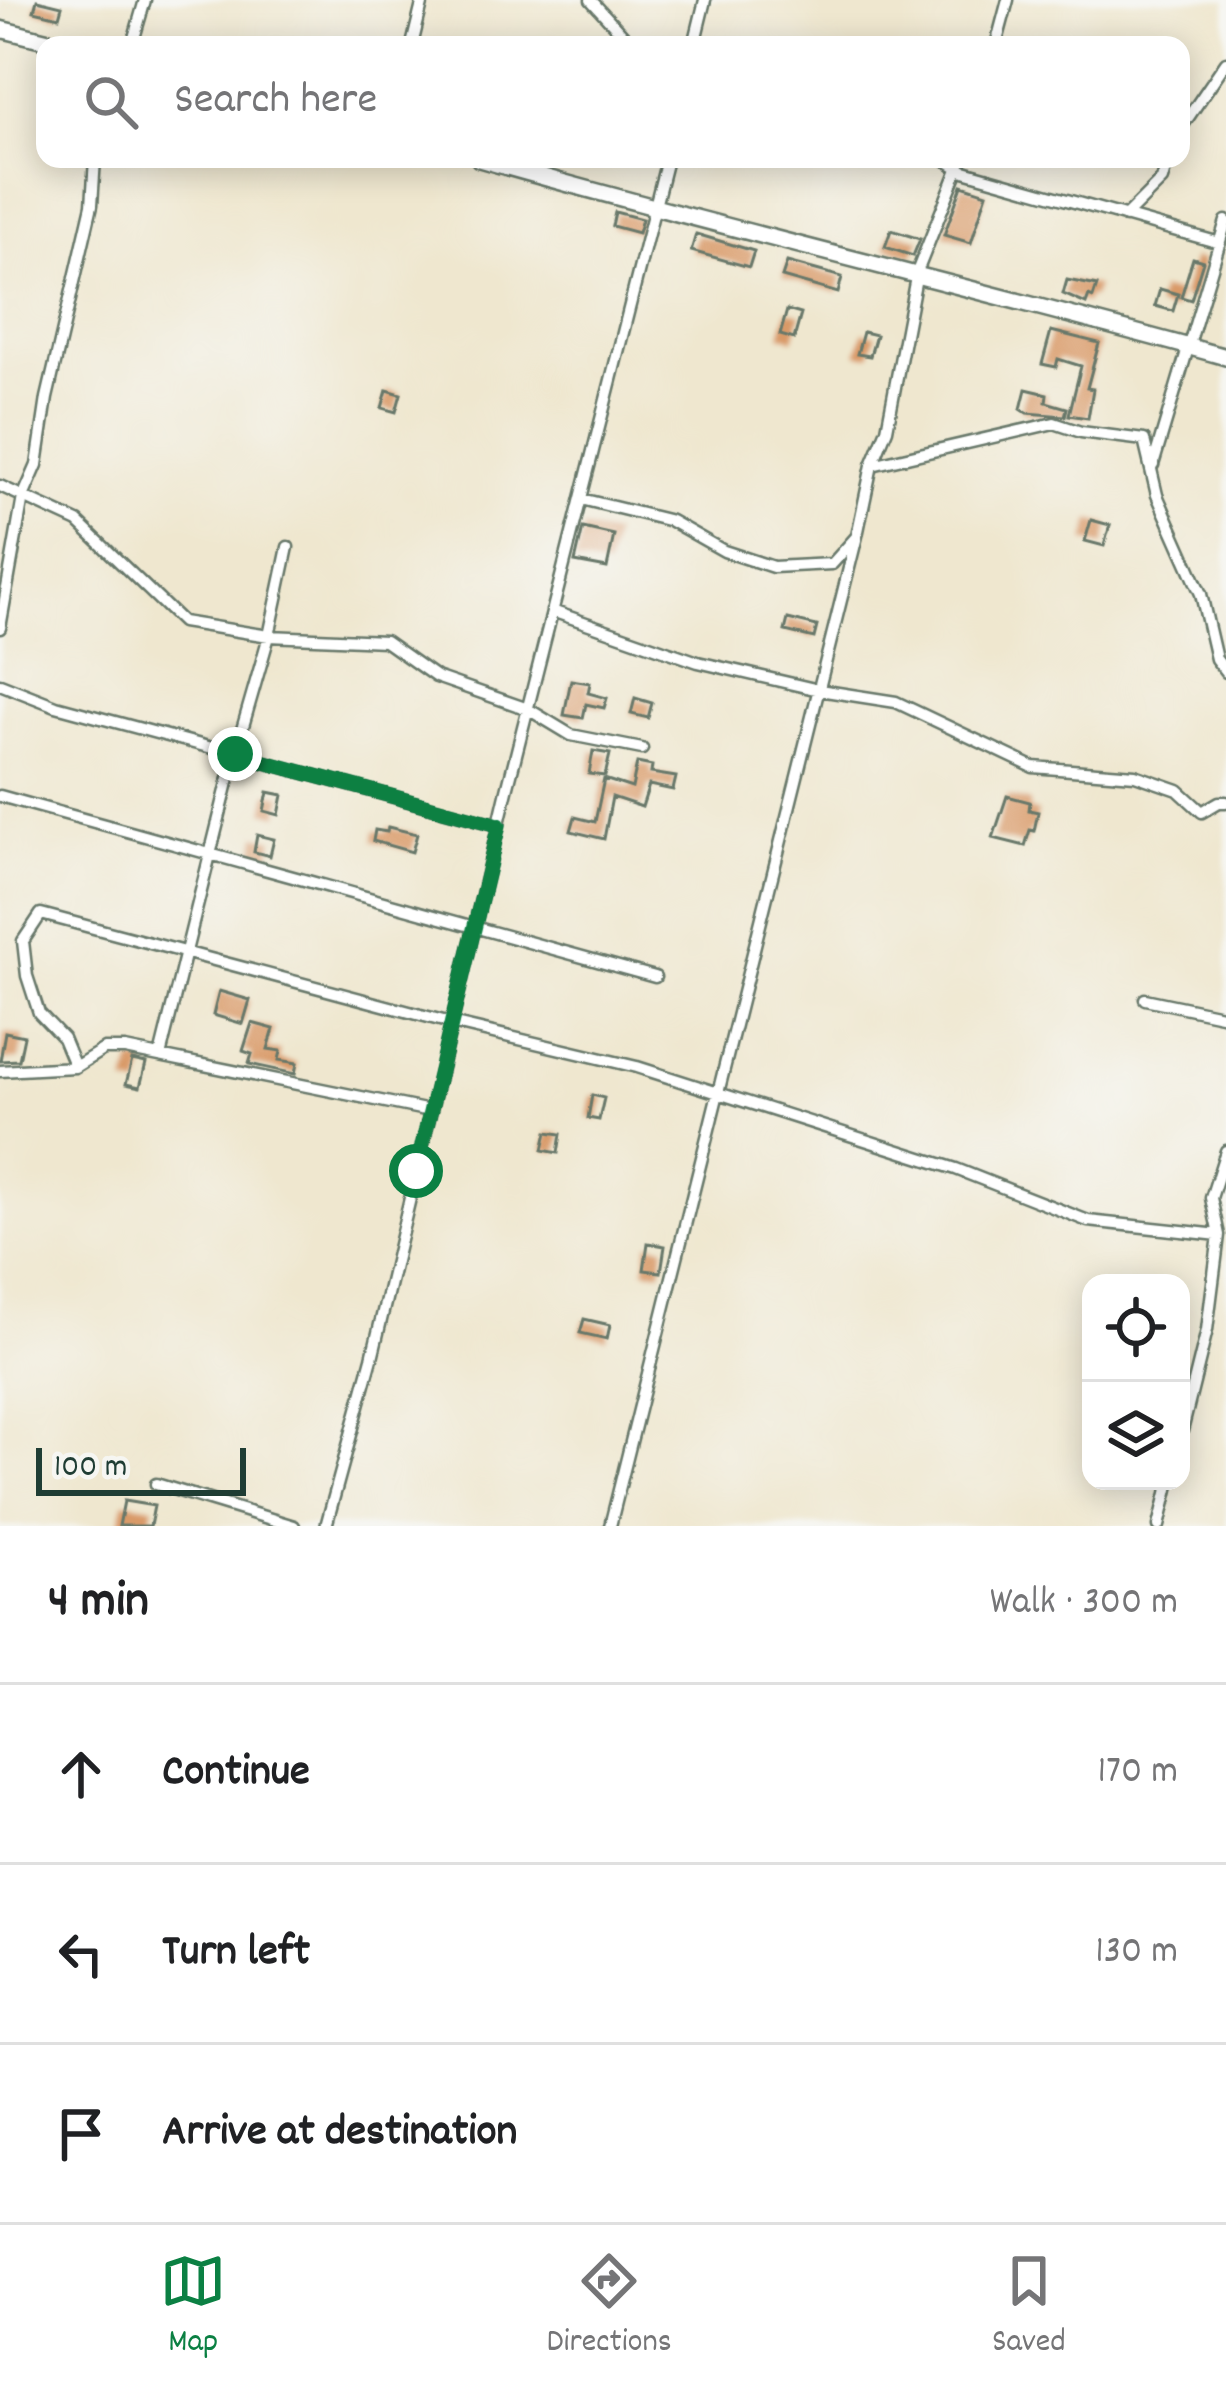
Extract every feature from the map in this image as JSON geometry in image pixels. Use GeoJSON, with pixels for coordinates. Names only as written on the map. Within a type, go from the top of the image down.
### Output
{"type":"FeatureCollection","features":[{"type":"Feature","properties":{"kind":"street"},"geometry":{"type":"LineString","coordinates":[[135,36],[145,0]]}},
{"type":"Feature","properties":{"kind":"street"},"geometry":{"type":"LineString","coordinates":[[414,36],[423,0]]}},
{"type":"Feature","properties":{"kind":"street"},"geometry":{"type":"LineString","coordinates":[[591,0],[624,36]]}},
{"type":"Feature","properties":{"kind":"street"},"geometry":{"type":"LineString","coordinates":[[696,36],[705,0]]}},
{"type":"Feature","properties":{"kind":"street"},"geometry":{"type":"LineString","coordinates":[[998,36],[1008,0]]}},
{"type":"Feature","properties":{"kind":"street"},"geometry":{"type":"LineString","coordinates":[[0,28],[36,38]]}},
{"type":"Feature","properties":{"kind":"street"},"geometry":{"type":"LineString","coordinates":[[1190,115],[1226,62]]}},
{"type":"Feature","properties":{"kind":"street"},"geometry":{"type":"LineString","coordinates":[[0,628],[23,497],[37,465],[47,398],[92,205],[94,168]]}},
{"type":"Feature","properties":{"kind":"street"},"geometry":{"type":"LineString","coordinates":[[511,168],[1226,357]]}},
{"type":"Feature","properties":{"kind":"street"},"geometry":{"type":"LineString","coordinates":[[326,1526],[372,1358],[499,825],[665,168]]}},
{"type":"Feature","properties":{"kind":"street"},"geometry":{"type":"LineString","coordinates":[[610,1526],[872,465],[887,429],[917,272],[958,168]]}},
{"type":"Feature","properties":{"kind":"street"},"geometry":{"type":"LineString","coordinates":[[972,168],[1220,243]]}},
{"type":"Feature","properties":{"kind":"street"},"geometry":{"type":"LineString","coordinates":[[1125,217],[1162,180],[1165,168]]}},
{"type":"Feature","properties":{"kind":"street"},"geometry":{"type":"LineString","coordinates":[[1150,475],[1226,221]]}},
{"type":"Feature","properties":{"kind":"street"},"geometry":{"type":"LineString","coordinates":[[872,465],[1054,423],[1081,432],[1144,440],[1150,475],[1201,594],[1216,659],[1226,673]]}},
{"type":"Feature","properties":{"kind":"street"},"geometry":{"type":"LineString","coordinates":[[0,486],[78,522],[182,622],[269,636],[385,641],[436,676],[528,709],[571,734],[642,749]]}},
{"type":"Feature","properties":{"kind":"street"},"geometry":{"type":"LineString","coordinates":[[581,499],[671,521],[724,551],[773,567],[832,564],[857,536]]}},
{"type":"Feature","properties":{"kind":"street"},"geometry":{"type":"LineString","coordinates":[[160,1056],[288,547]]}},
{"type":"Feature","properties":{"kind":"street"},"geometry":{"type":"LineString","coordinates":[[552,611],[670,655],[819,690],[896,702],[1033,767],[1135,775],[1178,790],[1202,812],[1226,802]]}},
{"type":"Feature","properties":{"kind":"street"},"geometry":{"type":"LineString","coordinates":[[0,684],[56,706],[499,825]]}},
{"type":"Feature","properties":{"kind":"street"},"geometry":{"type":"LineString","coordinates":[[0,796],[655,977]]}},
{"type":"Feature","properties":{"kind":"street"},"geometry":{"type":"LineString","coordinates":[[75,1067],[63,1038],[39,1012],[27,976],[23,941],[41,914],[451,1023],[637,1067],[956,1168],[1088,1221],[1219,1235]]}},
{"type":"Feature","properties":{"kind":"street"},"geometry":{"type":"LineString","coordinates":[[1145,999],[1226,1016]]}},
{"type":"Feature","properties":{"kind":"street"},"geometry":{"type":"LineString","coordinates":[[0,1071],[75,1067],[104,1049],[430,1111]]}},
{"type":"Feature","properties":{"kind":"street"},"geometry":{"type":"LineString","coordinates":[[1190,1399],[1207,1330],[1219,1235],[1211,1198],[1226,1151]]}},
{"type":"Feature","properties":{"kind":"street"},"geometry":{"type":"LineString","coordinates":[[156,1484],[294,1526]]}},
{"type":"Feature","properties":{"kind":"street"},"geometry":{"type":"LineString","coordinates":[[1159,1526],[1168,1490]]}},
{"type":"Feature","properties":{"kind":"building"},"geometry":{"type":"Polygon","coordinates":[[[37,0],[62,6],[59,17],[34,11],[37,0]]]}},
{"type":"Feature","properties":{"kind":"building"},"geometry":{"type":"Polygon","coordinates":[[[962,185],[987,193],[971,243],[944,235],[962,185]]]}},
{"type":"Feature","properties":{"kind":"building"},"geometry":{"type":"Polygon","coordinates":[[[615,212],[642,219],[638,233],[612,226],[615,212]]]}},
{"type":"Feature","properties":{"kind":"building"},"geometry":{"type":"Polygon","coordinates":[[[891,230],[920,239],[913,256],[885,247],[891,230]]]}},
{"type":"Feature","properties":{"kind":"building"},"geometry":{"type":"Polygon","coordinates":[[[696,234],[754,251],[749,267],[691,251],[696,234]]]}},
{"type":"Feature","properties":{"kind":"building"},"geometry":{"type":"Polygon","coordinates":[[[1193,258],[1203,261],[1191,300],[1181,297],[1193,258]]]}},
{"type":"Feature","properties":{"kind":"building"},"geometry":{"type":"Polygon","coordinates":[[[787,262],[842,277],[838,293],[782,277],[787,262]]]}},
{"type":"Feature","properties":{"kind":"building"},"geometry":{"type":"Polygon","coordinates":[[[1067,280],[1097,286],[1093,298],[1089,296],[1086,304],[1063,294],[1067,280]]]}},
{"type":"Feature","properties":{"kind":"building"},"geometry":{"type":"Polygon","coordinates":[[[1160,289],[1178,294],[1173,311],[1155,306],[1160,289]]]}},
{"type":"Feature","properties":{"kind":"building"},"geometry":{"type":"Polygon","coordinates":[[[787,310],[801,314],[794,339],[780,335],[787,310]]]}},
{"type":"Feature","properties":{"kind":"building"},"geometry":{"type":"Polygon","coordinates":[[[1051,331],[1099,343],[1087,388],[1093,389],[1088,418],[1069,415],[1081,366],[1058,359],[1056,367],[1042,364],[1051,331]]]}},
{"type":"Feature","properties":{"kind":"building"},"geometry":{"type":"Polygon","coordinates":[[[863,332],[876,335],[870,356],[857,354],[863,332]]]}},
{"type":"Feature","properties":{"kind":"building"},"geometry":{"type":"Polygon","coordinates":[[[1026,389],[1047,394],[1046,402],[1067,408],[1065,416],[1021,409],[1026,389]]]}},
{"type":"Feature","properties":{"kind":"building"},"geometry":{"type":"Polygon","coordinates":[[[387,390],[401,394],[396,412],[382,408],[387,390]]]}},
{"type":"Feature","properties":{"kind":"building"},"geometry":{"type":"Polygon","coordinates":[[[1091,520],[1110,525],[1104,546],[1085,541],[1091,520]]]}},
{"type":"Feature","properties":{"kind":"building"},"geometry":{"type":"Polygon","coordinates":[[[583,528],[614,535],[607,568],[575,562],[583,528]]]}},
{"type":"Feature","properties":{"kind":"building"},"geometry":{"type":"Polygon","coordinates":[[[788,619],[817,626],[814,638],[785,631],[788,619]]]}},
{"type":"Feature","properties":{"kind":"building"},"geometry":{"type":"Polygon","coordinates":[[[571,680],[590,683],[588,693],[607,698],[604,708],[586,704],[583,718],[564,715],[571,680]]]}},
{"type":"Feature","properties":{"kind":"building"},"geometry":{"type":"Polygon","coordinates":[[[635,698],[652,703],[648,718],[631,714],[635,698]]]}},
{"type":"Feature","properties":{"kind":"building"},"geometry":{"type":"Polygon","coordinates":[[[593,751],[610,754],[605,776],[589,774],[593,751]]]}},
{"type":"Feature","properties":{"kind":"building"},"geometry":{"type":"Polygon","coordinates":[[[637,763],[652,766],[651,773],[676,777],[673,790],[649,785],[642,807],[612,797],[604,839],[571,831],[575,817],[595,822],[604,779],[632,788],[637,763]]]}},
{"type":"Feature","properties":{"kind":"building"},"geometry":{"type":"Polygon","coordinates":[[[268,792],[283,795],[279,815],[264,811],[268,792]]]}},
{"type":"Feature","properties":{"kind":"building"},"geometry":{"type":"Polygon","coordinates":[[[1007,796],[1030,802],[1029,810],[1038,812],[1025,846],[993,838],[1007,796]]]}},
{"type":"Feature","properties":{"kind":"building"},"geometry":{"type":"Polygon","coordinates":[[[388,827],[417,834],[412,852],[373,841],[375,830],[387,832],[388,827]]]}},
{"type":"Feature","properties":{"kind":"building"},"geometry":{"type":"Polygon","coordinates":[[[257,835],[274,839],[270,856],[254,852],[257,835]]]}},
{"type":"Feature","properties":{"kind":"building"},"geometry":{"type":"Polygon","coordinates":[[[219,991],[250,1000],[243,1024],[213,1015],[219,991]]]}},
{"type":"Feature","properties":{"kind":"building"},"geometry":{"type":"Polygon","coordinates":[[[252,1023],[274,1029],[268,1049],[281,1051],[279,1060],[297,1063],[295,1074],[249,1064],[252,1054],[243,1051],[252,1023]]]}},
{"type":"Feature","properties":{"kind":"building"},"geometry":{"type":"Polygon","coordinates":[[[5,1032],[24,1036],[19,1060],[0,1061],[5,1032]]]}},
{"type":"Feature","properties":{"kind":"building"},"geometry":{"type":"Polygon","coordinates":[[[132,1060],[146,1063],[140,1087],[126,1084],[132,1060]]]}},
{"type":"Feature","properties":{"kind":"building"},"geometry":{"type":"Polygon","coordinates":[[[592,1095],[604,1098],[599,1120],[588,1118],[592,1095]]]}},
{"type":"Feature","properties":{"kind":"building"},"geometry":{"type":"Polygon","coordinates":[[[547,1132],[561,1134],[558,1153],[543,1150],[547,1132]]]}},
{"type":"Feature","properties":{"kind":"building"},"geometry":{"type":"Polygon","coordinates":[[[648,1243],[665,1246],[661,1272],[644,1270],[648,1243]]]}},
{"type":"Feature","properties":{"kind":"building"},"geometry":{"type":"Polygon","coordinates":[[[584,1319],[610,1325],[607,1339],[580,1333],[584,1319]]]}},
{"type":"Feature","properties":{"kind":"building"},"geometry":{"type":"Polygon","coordinates":[[[124,1501],[154,1506],[150,1526],[119,1526],[124,1501]]]}},
{"type":"Feature","properties":{"kind":"route"},"geometry":{"type":"LineString","coordinates":[[235,754],[499,825],[416,1171]]}}]}
